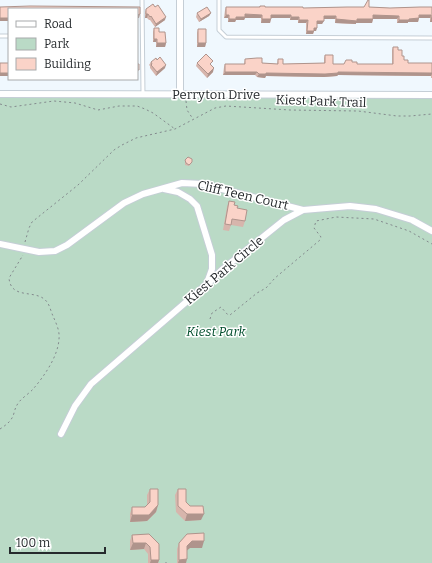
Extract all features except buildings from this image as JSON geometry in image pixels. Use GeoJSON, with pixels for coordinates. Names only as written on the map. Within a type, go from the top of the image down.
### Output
{"type":"FeatureCollection","features":[{"type":"Feature","properties":{"kind":"street"},"geometry":{"type":"LineString","coordinates":[[180,0],[180,94]]}},
{"type":"Feature","properties":{"kind":"street","name":"Perryton Drive"},"geometry":{"type":"LineString","coordinates":[[0,94],[432,95]]}},
{"type":"Feature","properties":{"kind":"street","name":"Cliff Teen Court"},"geometry":{"type":"LineString","coordinates":[[0,244],[39,252],[55,251],[67,245],[124,203],[143,194],[182,183],[203,184],[303,210]]}},
{"type":"Feature","properties":{"kind":"street","name":"Cliff Teen Court"},"geometry":{"type":"LineString","coordinates":[[160,189],[178,192],[190,199],[197,206],[212,255],[212,269],[207,284]]}},
{"type":"Feature","properties":{"kind":"street","name":"Kiest Park Circle"},"geometry":{"type":"LineString","coordinates":[[61,434],[75,406],[91,384],[223,269],[284,220],[303,210],[350,206],[376,209],[412,220],[432,231]]}},
{"type":"Feature","properties":{"kind":"lane"},"geometry":{"type":"LineString","coordinates":[[142,0],[143,95]]}},
{"type":"Feature","properties":{"kind":"lane"},"geometry":{"type":"LineString","coordinates":[[219,0],[220,30],[226,37],[432,38]]}},
{"type":"Feature","properties":{"kind":"path"},"geometry":{"type":"LineString","coordinates":[[186,98],[187,110],[193,119]]}},
{"type":"Feature","properties":{"kind":"path"},"geometry":{"type":"LineString","coordinates":[[0,104],[11,107],[54,101],[76,103],[98,110],[119,106],[138,106],[153,113],[175,129]]}},
{"type":"Feature","properties":{"kind":"path","name":"Kiest Park Trail"},"geometry":{"type":"LineString","coordinates":[[25,244],[32,222],[78,185],[114,150],[136,138],[168,132],[215,108],[226,106],[290,110],[358,110],[397,116],[432,114]]}},
{"type":"Feature","properties":{"kind":"path"},"geometry":{"type":"LineString","coordinates":[[210,319],[212,313],[221,307],[228,315],[230,315],[268,285],[320,240],[321,237],[314,228],[316,221],[336,217],[374,220],[409,231],[432,244]]}},
{"type":"Feature","properties":{"kind":"path"},"geometry":{"type":"LineString","coordinates":[[0,429],[11,420],[17,404],[31,391],[44,374],[53,358],[59,340],[57,325],[48,302],[38,296],[21,293],[11,286],[9,278],[23,253]]}},
{"type":"Feature","properties":{"kind":"green space","name":"Kiest Park"},"geometry":{"type":"Polygon","coordinates":[[[0,98],[432,98],[432,563],[0,563],[0,98]]]}}]}
